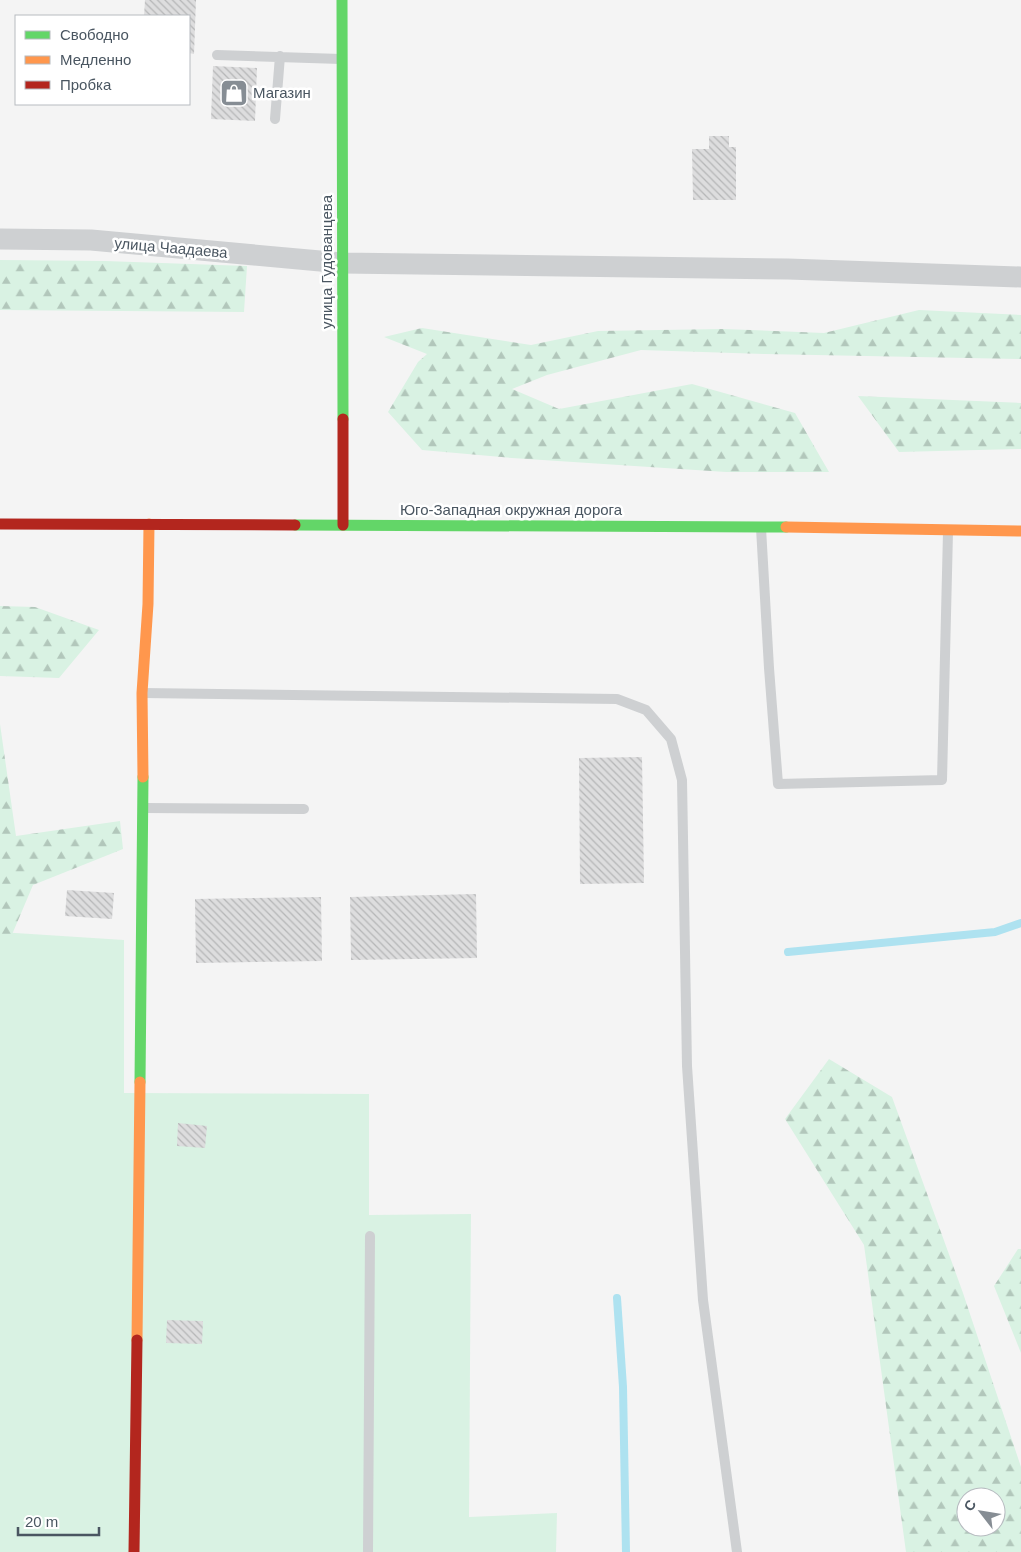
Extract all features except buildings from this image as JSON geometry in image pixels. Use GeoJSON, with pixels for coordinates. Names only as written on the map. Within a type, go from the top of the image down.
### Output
{"type":"FeatureCollection","features":[{"type":"Feature","properties":{"kind":"main road","name":"улица Гудованцева"},"geometry":{"type":"LineString","coordinates":[[342,0],[343,525]]}},
{"type":"Feature","properties":{"kind":"main road","name":"Юго-Западная окружная дорога"},"geometry":{"type":"LineString","coordinates":[[0,524],[761,526],[1021,531]]}},
{"type":"Feature","properties":{"kind":"main road"},"geometry":{"type":"LineString","coordinates":[[134,1552],[144,808],[142,693],[148,604],[149,524]]}},
{"type":"Feature","properties":{"kind":"street","name":"улица Чаадаева"},"geometry":{"type":"LineString","coordinates":[[0,240],[92,240],[342,263],[788,270],[1021,277]]}},
{"type":"Feature","properties":{"kind":"lane"},"geometry":{"type":"LineString","coordinates":[[217,55],[342,59]]}},
{"type":"Feature","properties":{"kind":"lane"},"geometry":{"type":"LineString","coordinates":[[275,119],[280,56]]}},
{"type":"Feature","properties":{"kind":"lane"},"geometry":{"type":"LineString","coordinates":[[761,526],[778,784],[942,780],[948,530]]}},
{"type":"Feature","properties":{"kind":"lane"},"geometry":{"type":"LineString","coordinates":[[142,693],[616,699],[646,710],[671,739],[682,780],[687,1066],[703,1300],[737,1552]]}},
{"type":"Feature","properties":{"kind":"lane"},"geometry":{"type":"LineString","coordinates":[[144,808],[304,809]]}},
{"type":"Feature","properties":{"kind":"lane"},"geometry":{"type":"LineString","coordinates":[[368,1552],[370,1236]]}},
{"type":"Feature","properties":{"kind":"green space"},"geometry":{"type":"Polygon","coordinates":[[[0,260],[105,261],[247,266],[244,312],[0,310],[0,260]]]}},
{"type":"Feature","properties":{"kind":"green space"},"geometry":{"type":"Polygon","coordinates":[[[919,310],[1021,315],[1021,359],[641,350],[547,375],[512,389],[559,409],[692,384],[795,413],[829,472],[726,472],[422,450],[388,412],[418,362],[427,354],[384,337],[422,328],[531,345],[598,331],[723,329],[824,333],[919,310]]]}},
{"type":"Feature","properties":{"kind":"green space"},"geometry":{"type":"Polygon","coordinates":[[[858,396],[1021,403],[1021,449],[899,452],[858,396]]]}},
{"type":"Feature","properties":{"kind":"green space"},"geometry":{"type":"Polygon","coordinates":[[[0,606],[35,607],[99,630],[59,678],[0,676],[0,606]]]}},
{"type":"Feature","properties":{"kind":"green space"},"geometry":{"type":"Polygon","coordinates":[[[0,724],[16,836],[120,821],[123,849],[33,885],[8,944],[0,940],[0,724]]]}},
{"type":"Feature","properties":{"kind":"green space"},"geometry":{"type":"Polygon","coordinates":[[[0,932],[124,940],[124,1093],[369,1094],[369,1215],[471,1214],[469,1517],[557,1513],[556,1552],[0,1552],[0,932]]]}},
{"type":"Feature","properties":{"kind":"green space"},"geometry":{"type":"Polygon","coordinates":[[[829,1059],[892,1097],[963,1293],[1021,1467],[1021,1552],[906,1552],[864,1245],[785,1119],[829,1059]]]}},
{"type":"Feature","properties":{"kind":"green space"},"geometry":{"type":"Polygon","coordinates":[[[1018,1249],[1021,1249],[1021,1353],[994,1286],[1018,1249]]]}},
{"type":"Feature","properties":{"kind":"waterway"},"geometry":{"type":"LineString","coordinates":[[788,952],[995,932],[1021,923]]}},
{"type":"Feature","properties":{"kind":"waterway"},"geometry":{"type":"LineString","coordinates":[[617,1298],[623,1387],[626,1552]]}},
{"type":"Feature","properties":{"kind":"traffic: fast"},"geometry":{"type":"LineString","coordinates":[[342,0],[343,419]]}},
{"type":"Feature","properties":{"kind":"traffic: fast"},"geometry":{"type":"LineString","coordinates":[[295,525],[786,527]]}},
{"type":"Feature","properties":{"kind":"traffic: fast"},"geometry":{"type":"LineString","coordinates":[[140,1082],[143,777]]}},
{"type":"Feature","properties":{"kind":"traffic: slow"},"geometry":{"type":"LineString","coordinates":[[143,777],[142,693],[148,604],[149,524]]}},
{"type":"Feature","properties":{"kind":"traffic: slow"},"geometry":{"type":"LineString","coordinates":[[786,527],[1021,531]]}},
{"type":"Feature","properties":{"kind":"traffic: slow"},"geometry":{"type":"LineString","coordinates":[[137,1340],[140,1082]]}},
{"type":"Feature","properties":{"kind":"traffic: jam"},"geometry":{"type":"LineString","coordinates":[[343,419],[343,525]]}},
{"type":"Feature","properties":{"kind":"traffic: jam"},"geometry":{"type":"LineString","coordinates":[[0,524],[295,525]]}},
{"type":"Feature","properties":{"kind":"traffic: jam"},"geometry":{"type":"LineString","coordinates":[[134,1552],[137,1340]]}},
{"type":"Feature","properties":{"kind":"place","name":"Магазин"},"geometry":{"type":"Point","coordinates":[234,93]}}]}
